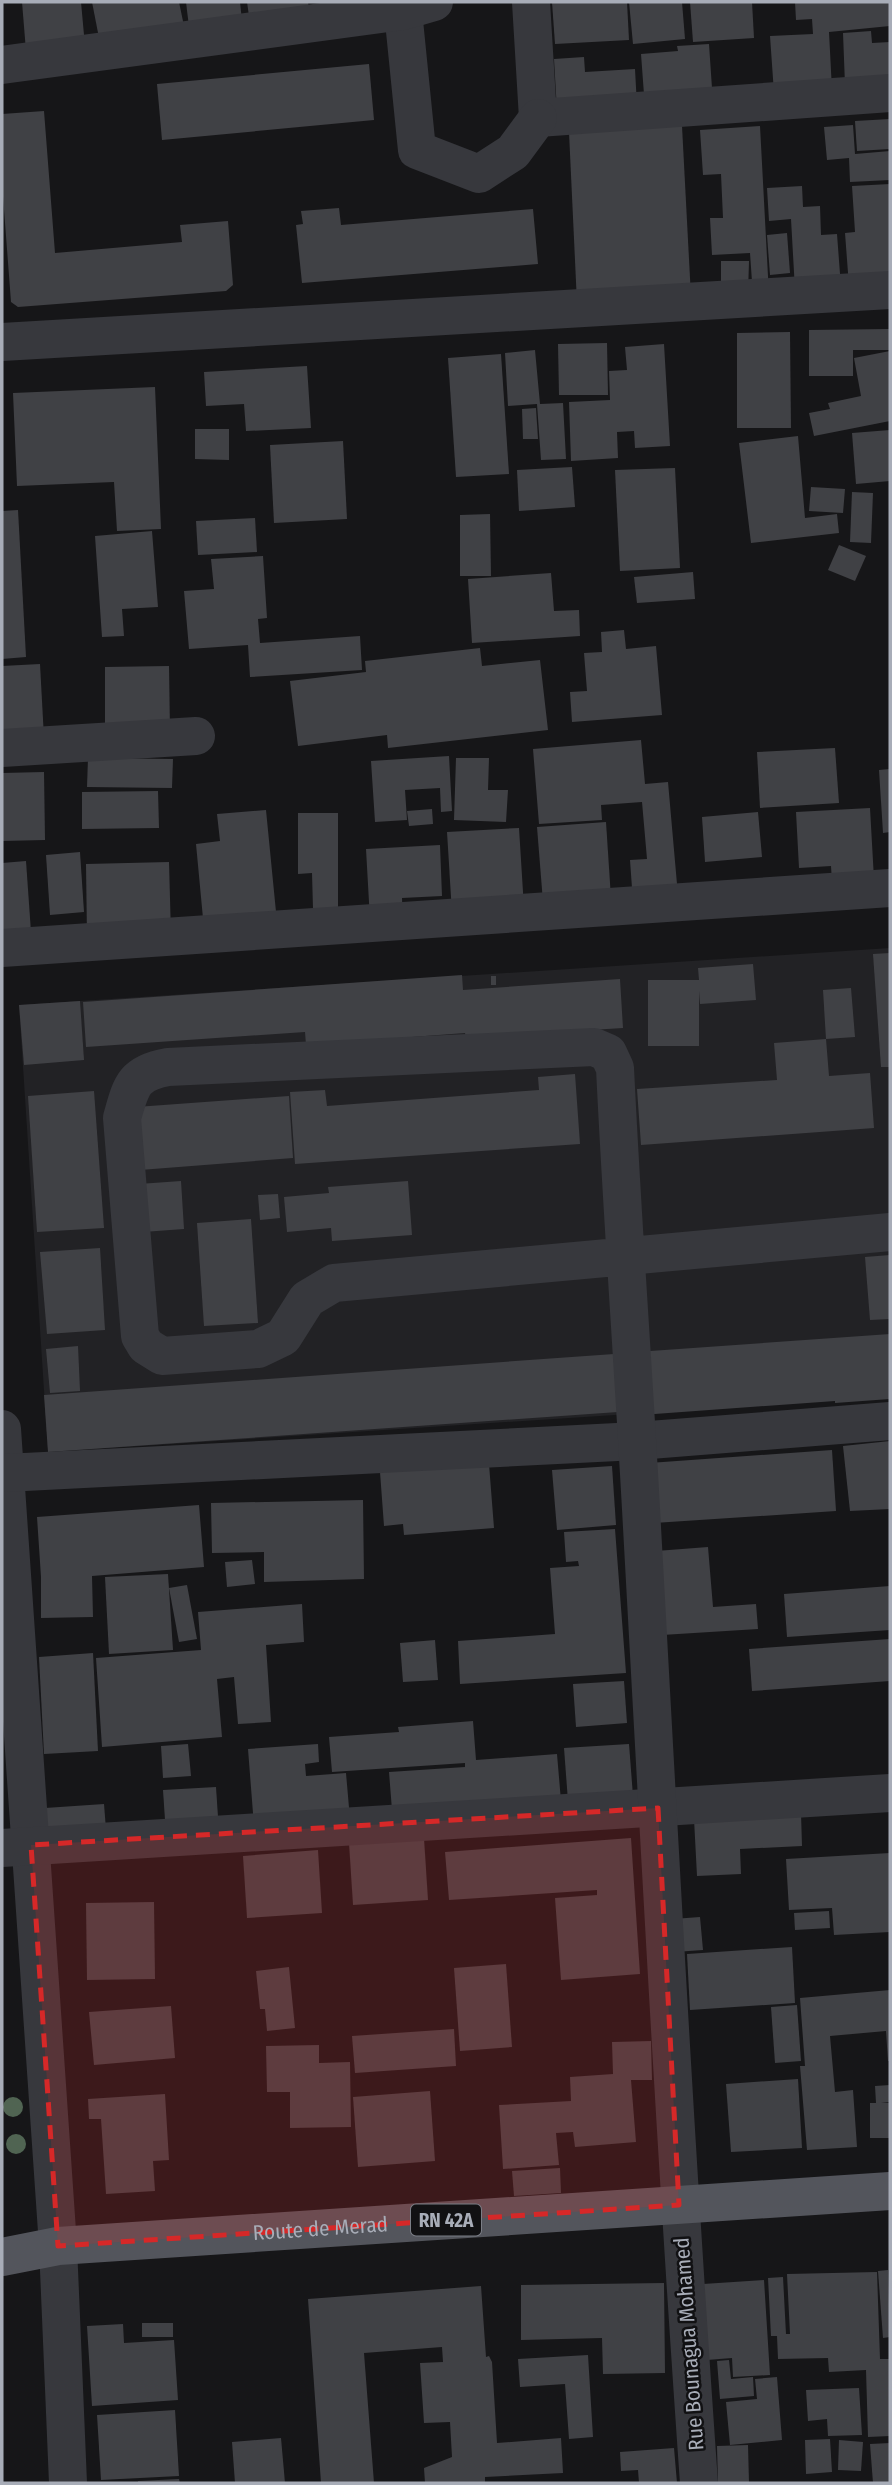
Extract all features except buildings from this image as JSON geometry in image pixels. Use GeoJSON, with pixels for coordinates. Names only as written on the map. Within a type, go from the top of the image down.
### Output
{"type":"FeatureCollection","features":[{"type":"Feature","properties":{"kind":"main road","name":"Route de Merad"},"geometry":{"type":"LineString","coordinates":[[2,2257],[58,2246],[890,2191]]}},
{"type":"Feature","properties":{"kind":"street"},"geometry":{"type":"LineString","coordinates":[[2,65],[418,6],[417,150],[479,174],[513,152],[537,118],[531,2]]}},
{"type":"Feature","properties":{"kind":"street"},"geometry":{"type":"LineString","coordinates":[[537,118],[890,93]]}},
{"type":"Feature","properties":{"kind":"street"},"geometry":{"type":"LineString","coordinates":[[2,342],[890,290]]}},
{"type":"Feature","properties":{"kind":"street"},"geometry":{"type":"LineString","coordinates":[[2,748],[196,736]]}},
{"type":"Feature","properties":{"kind":"street"},"geometry":{"type":"LineString","coordinates":[[2,948],[890,888]]}},
{"type":"Feature","properties":{"kind":"street"},"geometry":{"type":"LineString","coordinates":[[624,1257],[615,1068],[608,1053],[594,1048],[167,1067],[146,1071],[130,1091],[122,1118],[140,1336],[146,1346],[162,1356],[258,1349],[283,1337],[307,1299],[334,1283],[624,1257],[890,1232]]}},
{"type":"Feature","properties":{"kind":"street","name":"Rue Bounagua Mohamed"},"geometry":{"type":"LineString","coordinates":[[624,1257],[638,1441],[679,2205],[699,2483]]}},
{"type":"Feature","properties":{"kind":"street"},"geometry":{"type":"LineString","coordinates":[[5,1474],[638,1441],[890,1421]]}},
{"type":"Feature","properties":{"kind":"street"},"geometry":{"type":"LineString","coordinates":[[2,1429],[16,1847],[58,2246],[68,2483]]}},
{"type":"Feature","properties":{"kind":"street"},"geometry":{"type":"LineString","coordinates":[[16,1847],[890,1793]]}},
{"type":"Feature","properties":{"kind":"highlighted area"},"geometry":{"type":"Polygon","coordinates":[[[658,1808],[679,2205],[58,2246],[31,1845],[658,1808]]]}},
{"type":"Feature","properties":{"kind":"shaded area"},"geometry":{"type":"Polygon","coordinates":[[[890,948],[890,1397],[48,1452],[19,1005],[890,948]]]}}]}
